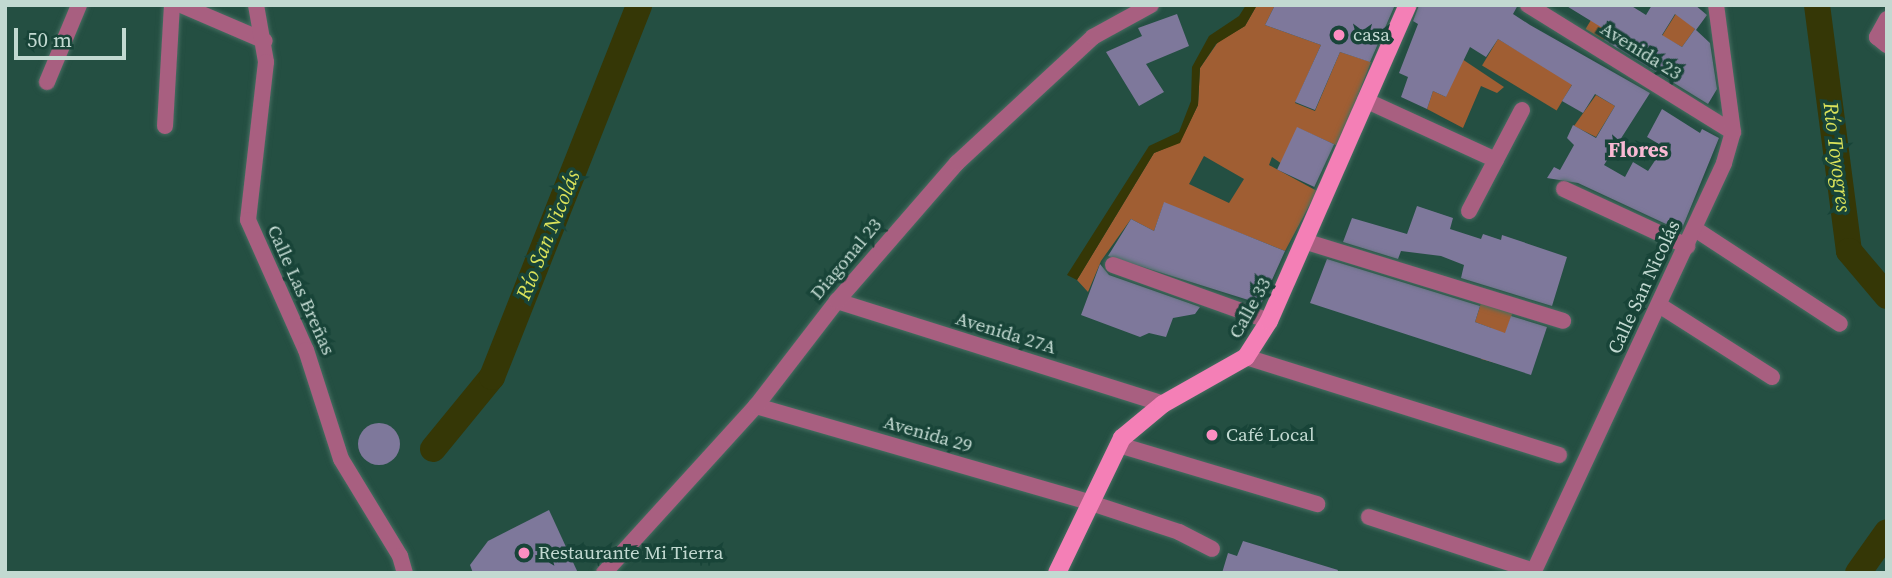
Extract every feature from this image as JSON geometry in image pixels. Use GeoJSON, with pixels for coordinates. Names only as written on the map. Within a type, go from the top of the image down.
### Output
{"type":"FeatureCollection","features":[{"type":"Feature","properties":{"kind":"main road","name":"Calle 33"},"geometry":{"type":"LineString","coordinates":[[1057,573],[1088,502],[1119,445],[1138,421],[1246,357],[1269,321],[1307,242],[1365,100],[1408,5]]}},
{"type":"Feature","properties":{"kind":"street"},"geometry":{"type":"LineString","coordinates":[[47,82],[79,5]]}},
{"type":"Feature","properties":{"kind":"street"},"geometry":{"type":"LineString","coordinates":[[165,126],[172,5]]}},
{"type":"Feature","properties":{"kind":"street"},"geometry":{"type":"LineString","coordinates":[[181,5],[265,41]]}},
{"type":"Feature","properties":{"kind":"street","name":"Calle Las Breñas"},"geometry":{"type":"LineString","coordinates":[[256,5],[265,41],[260,137],[248,220],[306,349],[341,459],[389,536],[405,573]]}},
{"type":"Feature","properties":{"kind":"street","name":"Diagonal 23"},"geometry":{"type":"LineString","coordinates":[[604,573],[756,407],[837,301],[957,163],[1040,82],[1093,37],[1151,5]]}},
{"type":"Feature","properties":{"kind":"street","name":"Avenida 23"},"geometry":{"type":"LineString","coordinates":[[1528,5],[1733,132]]}},
{"type":"Feature","properties":{"kind":"street","name":"Calle San Nicolás"},"geometry":{"type":"LineString","coordinates":[[1534,572],[1695,229],[1733,132],[1716,5]]}},
{"type":"Feature","properties":{"kind":"street"},"geometry":{"type":"LineString","coordinates":[[1882,41],[1887,19]]}},
{"type":"Feature","properties":{"kind":"street"},"geometry":{"type":"LineString","coordinates":[[1365,100],[1496,160]]}},
{"type":"Feature","properties":{"kind":"street"},"geometry":{"type":"LineString","coordinates":[[1469,211],[1521,110]]}},
{"type":"Feature","properties":{"kind":"street"},"geometry":{"type":"LineString","coordinates":[[1564,189],[1687,246]]}},
{"type":"Feature","properties":{"kind":"street"},"geometry":{"type":"LineString","coordinates":[[1695,229],[1840,324]]}},
{"type":"Feature","properties":{"kind":"street"},"geometry":{"type":"LineString","coordinates":[[1307,242],[1563,321]]}},
{"type":"Feature","properties":{"kind":"street"},"geometry":{"type":"LineString","coordinates":[[1113,265],[1269,321]]}},
{"type":"Feature","properties":{"kind":"street","name":"Avenida 27A"},"geometry":{"type":"LineString","coordinates":[[837,301],[1163,404]]}},
{"type":"Feature","properties":{"kind":"street"},"geometry":{"type":"LineString","coordinates":[[1658,305],[1772,377]]}},
{"type":"Feature","properties":{"kind":"street"},"geometry":{"type":"LineString","coordinates":[[1246,357],[1559,455]]}},
{"type":"Feature","properties":{"kind":"street","name":"Avenida 29"},"geometry":{"type":"LineString","coordinates":[[756,407],[1088,502],[1179,532],[1212,549]]}},
{"type":"Feature","properties":{"kind":"street"},"geometry":{"type":"LineString","coordinates":[[1119,445],[1317,504]]}},
{"type":"Feature","properties":{"kind":"street"},"geometry":{"type":"LineString","coordinates":[[1369,517],[1534,572]]}},
{"type":"Feature","properties":{"kind":"shaded area"},"geometry":{"type":"Polygon","coordinates":[[[1246,5],[1257,5],[1245,26],[1216,44],[1200,68],[1198,105],[1180,143],[1154,153],[1077,280],[1067,275],[1149,146],[1179,132],[1191,101],[1192,67],[1209,36],[1239,16],[1246,5]]]}},
{"type":"Feature","properties":{"kind":"shaded area"},"geometry":{"type":"Polygon","coordinates":[[[1257,5],[1275,5],[1265,25],[1321,45],[1295,103],[1315,111],[1340,52],[1371,62],[1338,146],[1298,128],[1282,164],[1272,157],[1269,165],[1317,191],[1285,251],[1164,203],[1154,231],[1131,219],[1101,261],[1088,292],[1077,280],[1154,153],[1180,142],[1198,105],[1200,68],[1218,42],[1245,26],[1257,5]],[[1204,156],[1189,184],[1229,203],[1244,179],[1204,156]]]}},
{"type":"Feature","properties":{"kind":"shaded area"},"geometry":{"type":"Polygon","coordinates":[[[1600,5],[1618,16],[1604,40],[1586,29],[1600,5]]]}},
{"type":"Feature","properties":{"kind":"shaded area"},"geometry":{"type":"Polygon","coordinates":[[[1677,12],[1695,29],[1682,47],[1662,36],[1677,12]]]}},
{"type":"Feature","properties":{"kind":"shaded area"},"geometry":{"type":"Polygon","coordinates":[[[1498,39],[1573,84],[1557,110],[1482,66],[1498,39]]]}},
{"type":"Feature","properties":{"kind":"shaded area"},"geometry":{"type":"Polygon","coordinates":[[[1450,51],[1504,87],[1497,93],[1481,86],[1463,128],[1427,109],[1433,91],[1446,97],[1450,51]]]}},
{"type":"Feature","properties":{"kind":"shaded area"},"geometry":{"type":"Polygon","coordinates":[[[1596,95],[1615,106],[1596,137],[1574,126],[1596,95]]]}},
{"type":"Feature","properties":{"kind":"shaded area"},"geometry":{"type":"Polygon","coordinates":[[[1482,300],[1513,311],[1496,363],[1481,359],[1491,328],[1475,322],[1482,300]]]}},
{"type":"Feature","properties":{"kind":"building","name":"casa"},"geometry":{"type":"Polygon","coordinates":[[[1275,5],[1395,5],[1370,62],[1340,52],[1315,110],[1295,102],[1321,45],[1265,25],[1275,5]]]}},
{"type":"Feature","properties":{"kind":"building"},"geometry":{"type":"Polygon","coordinates":[[[1419,5],[1518,5],[1513,14],[1650,93],[1604,165],[1625,177],[1633,162],[1648,171],[1664,147],[1647,137],[1662,109],[1700,133],[1702,129],[1719,138],[1681,231],[1578,183],[1547,178],[1554,167],[1560,170],[1574,145],[1567,138],[1573,125],[1596,138],[1615,106],[1595,94],[1583,113],[1562,101],[1572,85],[1498,39],[1486,57],[1470,47],[1446,97],[1433,91],[1427,109],[1401,97],[1408,77],[1399,73],[1418,24],[1413,21],[1419,5]]]}},
{"type":"Feature","properties":{"kind":"building"},"geometry":{"type":"Polygon","coordinates":[[[1565,5],[1630,5],[1646,15],[1652,5],[1695,5],[1707,15],[1696,30],[1710,43],[1717,89],[1708,104],[1604,40],[1609,32],[1565,5]],[[1675,14],[1662,35],[1682,47],[1695,29],[1675,14]]]}},
{"type":"Feature","properties":{"kind":"building"},"geometry":{"type":"Polygon","coordinates":[[[1177,14],[1189,46],[1146,64],[1164,92],[1139,106],[1106,52],[1142,36],[1138,28],[1177,14]]]}},
{"type":"Feature","properties":{"kind":"building"},"geometry":{"type":"Polygon","coordinates":[[[1297,127],[1334,144],[1314,187],[1277,170],[1297,127]]]}},
{"type":"Feature","properties":{"kind":"building"},"geometry":{"type":"Polygon","coordinates":[[[1164,202],[1285,251],[1261,304],[1108,256],[1131,219],[1154,231],[1164,202]]]}},
{"type":"Feature","properties":{"kind":"building"},"geometry":{"type":"Polygon","coordinates":[[[1417,206],[1453,218],[1450,229],[1481,239],[1483,234],[1501,240],[1502,235],[1567,257],[1552,306],[1461,278],[1464,265],[1441,256],[1401,251],[1398,259],[1343,242],[1352,218],[1407,234],[1417,206]]]}},
{"type":"Feature","properties":{"kind":"building"},"geometry":{"type":"Polygon","coordinates":[[[1327,259],[1480,306],[1475,322],[1505,333],[1511,316],[1547,327],[1531,375],[1310,303],[1327,259]]]}},
{"type":"Feature","properties":{"kind":"building"},"geometry":{"type":"Polygon","coordinates":[[[1100,264],[1109,275],[1200,307],[1195,314],[1173,318],[1166,337],[1149,333],[1140,337],[1081,315],[1100,264]]]}},
{"type":"Feature","properties":{"kind":"building"},"geometry":{"type":"Polygon","coordinates":[[[379,423],[394,429],[400,444],[394,459],[379,465],[364,459],[358,444],[364,429],[379,423]]]}},
{"type":"Feature","properties":{"kind":"building","name":"Restaurante Mi Tierra"},"geometry":{"type":"Polygon","coordinates":[[[549,510],[578,573],[473,573],[470,565],[488,541],[549,510]]]}},
{"type":"Feature","properties":{"kind":"building"},"geometry":{"type":"Polygon","coordinates":[[[1243,541],[1338,570],[1337,573],[1222,573],[1228,553],[1237,556],[1243,541]]]}},
{"type":"Feature","properties":{"kind":"waterway","name":"Río San Nicolás"},"geometry":{"type":"LineString","coordinates":[[433,449],[492,377],[639,5]]}},
{"type":"Feature","properties":{"kind":"waterway","name":"Río Toyogres"},"geometry":{"type":"LineString","coordinates":[[1817,5],[1849,251],[1887,296]]}},
{"type":"Feature","properties":{"kind":"waterway","name":"Río Toyogres"},"geometry":{"type":"LineString","coordinates":[[1858,573],[1887,532]]}},
{"type":"Feature","properties":{"kind":"place","name":"casa"},"geometry":{"type":"Point","coordinates":[1339,35]}},
{"type":"Feature","properties":{"kind":"place","name":"Café Local"},"geometry":{"type":"Point","coordinates":[1212,435]}},
{"type":"Feature","properties":{"kind":"place","name":"Restaurante Mi Tierra"},"geometry":{"type":"Point","coordinates":[524,553]}},
{"type":"Feature","properties":{"kind":"district","name":"Flores"},"geometry":{"type":"Point","coordinates":[1638,150]}}]}
